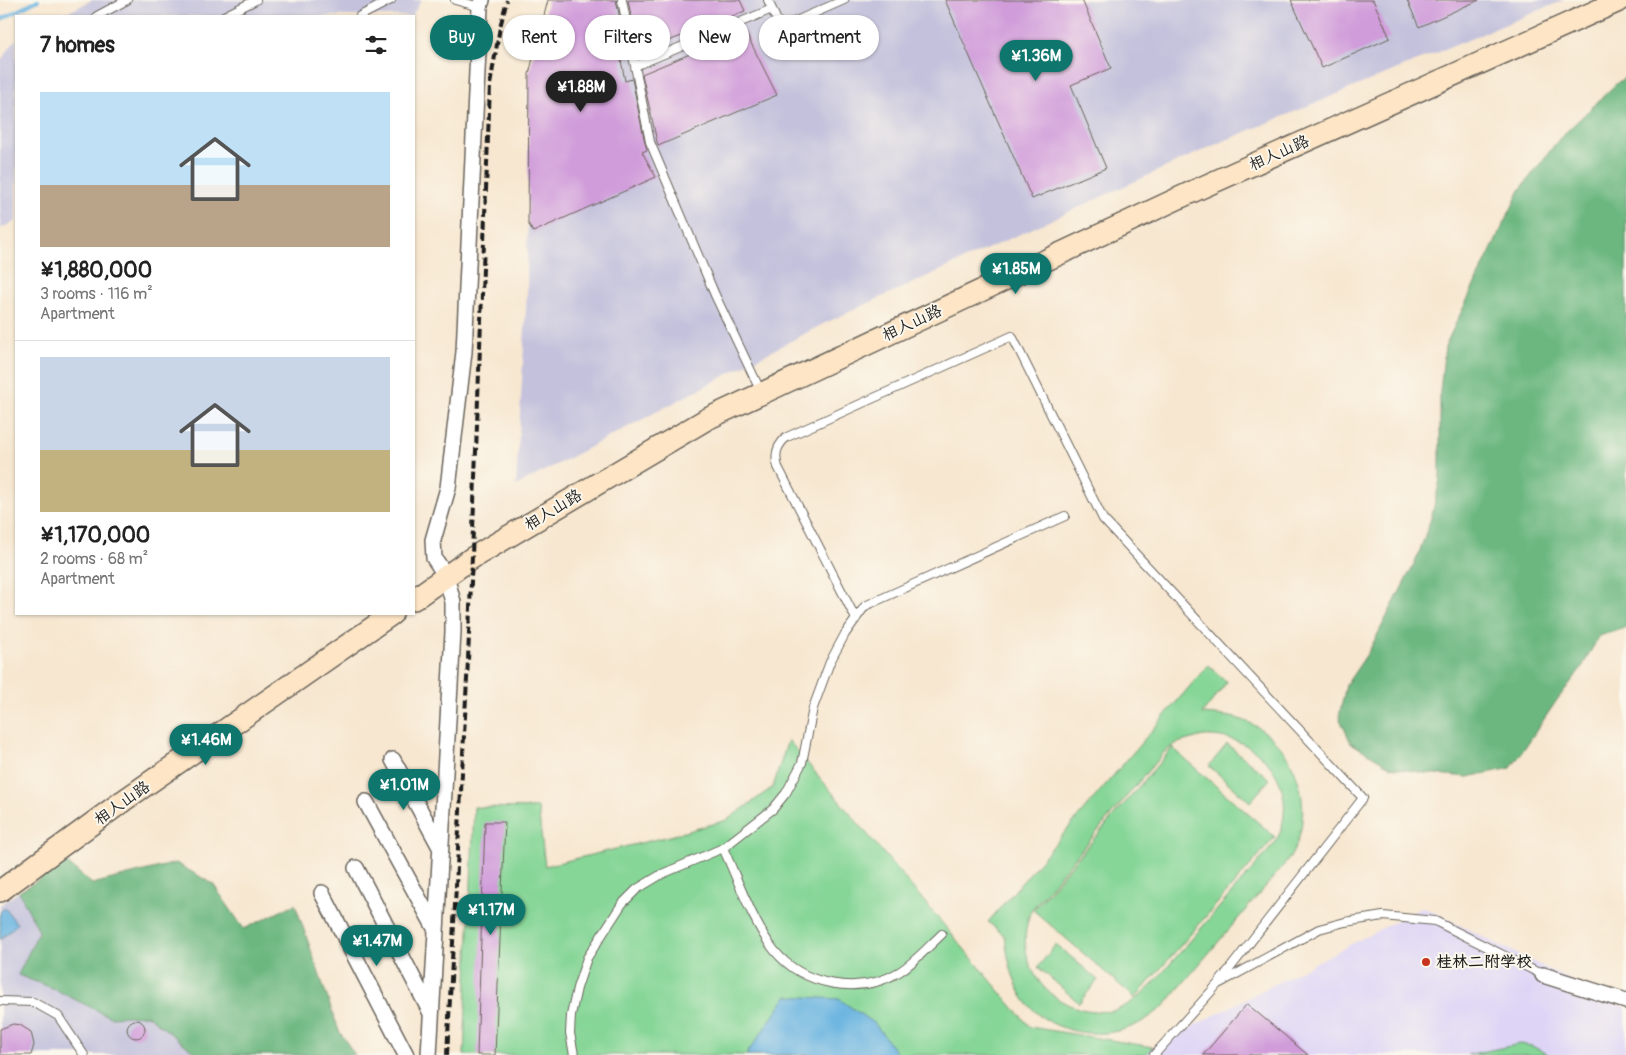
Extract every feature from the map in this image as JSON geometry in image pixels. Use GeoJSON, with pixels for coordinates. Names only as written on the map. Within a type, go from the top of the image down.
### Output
{"type":"FeatureCollection","features":[{"type":"Feature","properties":{"kind":"street","name":"相人山路"},"geometry":{"type":"LineString","coordinates":[[415,598],[472,558],[707,419],[1196,190],[1621,0]]}},
{"type":"Feature","properties":{"kind":"street"},"geometry":{"type":"LineString","coordinates":[[429,1055],[453,632],[453,602],[446,576],[434,558],[433,540],[448,488],[464,352],[481,4]]}},
{"type":"Feature","properties":{"kind":"street","name":"相人山路"},"geometry":{"type":"LineString","coordinates":[[0,891],[124,801],[391,615]]}},
{"type":"Feature","properties":{"kind":"street"},"geometry":{"type":"LineString","coordinates":[[393,760],[441,848]]}},
{"type":"Feature","properties":{"kind":"street"},"geometry":{"type":"LineString","coordinates":[[366,802],[436,930]]}},
{"type":"Feature","properties":{"kind":"street"},"geometry":{"type":"LineString","coordinates":[[356,868],[431,1014]]}},
{"type":"Feature","properties":{"kind":"street"},"geometry":{"type":"LineString","coordinates":[[322,893],[406,1055]]}},
{"type":"Feature","properties":{"kind":"street"},"geometry":{"type":"LineString","coordinates":[[1543,974],[1626,1001]]}},
{"type":"Feature","properties":{"kind":"lane"},"geometry":{"type":"LineString","coordinates":[[109,13],[127,0]]}},
{"type":"Feature","properties":{"kind":"lane"},"geometry":{"type":"LineString","coordinates":[[226,15],[256,0]]}},
{"type":"Feature","properties":{"kind":"lane"},"geometry":{"type":"LineString","coordinates":[[362,15],[391,0]]}},
{"type":"Feature","properties":{"kind":"lane"},"geometry":{"type":"LineString","coordinates":[[455,0],[481,4]]}},
{"type":"Feature","properties":{"kind":"lane"},"geometry":{"type":"LineString","coordinates":[[622,0],[650,142],[715,295],[762,394]]}},
{"type":"Feature","properties":{"kind":"lane"},"geometry":{"type":"LineString","coordinates":[[768,0],[780,28],[844,0]]}},
{"type":"Feature","properties":{"kind":"lane"},"geometry":{"type":"LineString","coordinates":[[635,66],[772,9]]}},
{"type":"Feature","properties":{"kind":"lane"},"geometry":{"type":"LineString","coordinates":[[856,619],[778,466],[776,457],[778,448],[787,437],[1012,336],[1104,519],[1363,798],[1217,985],[1154,1055]]}},
{"type":"Feature","properties":{"kind":"lane"},"geometry":{"type":"LineString","coordinates":[[574,1055],[570,1032],[571,1015],[577,988],[587,958],[622,904],[637,889],[662,874],[722,848],[773,809],[786,793],[802,763],[813,708],[830,662],[845,634],[865,606],[1065,516]]}},
{"type":"Feature","properties":{"kind":"lane"},"geometry":{"type":"LineString","coordinates":[[722,848],[756,920],[773,949],[793,968],[812,979],[844,985],[880,980],[898,972],[912,962],[942,934]]}},
{"type":"Feature","properties":{"kind":"lane"},"geometry":{"type":"LineString","coordinates":[[1217,985],[1319,929],[1345,922],[1383,916],[1435,921],[1543,974]]}},
{"type":"Feature","properties":{"kind":"lane"},"geometry":{"type":"LineString","coordinates":[[0,1001],[33,1002],[58,1016],[84,1055]]}},
{"type":"Feature","properties":{"kind":"shaded area"},"geometry":{"type":"Polygon","coordinates":[[[92,0],[421,0],[413,15],[63,15],[92,0]]]}},
{"type":"Feature","properties":{"kind":"shaded area"},"geometry":{"type":"Polygon","coordinates":[[[548,0],[1564,0],[1219,143],[823,324],[516,486],[527,292],[529,74],[533,60],[575,60],[575,15],[544,15],[548,0]]]}},
{"type":"Feature","properties":{"kind":"shaded area"},"geometry":{"type":"Polygon","coordinates":[[[15,40],[15,222],[0,229],[0,62],[15,40]]]}},
{"type":"Feature","properties":{"kind":"shaded area"},"geometry":{"type":"Polygon","coordinates":[[[19,892],[39,931],[18,975],[52,988],[110,1017],[147,1015],[198,1055],[0,1055],[0,905],[19,892]]]}},
{"type":"Feature","properties":{"kind":"shaded area","name":"桂林二附学校"},"geometry":{"type":"Polygon","coordinates":[[[1423,907],[1626,1008],[1626,1055],[1145,1055],[1153,1047],[1423,907]]]}},
{"type":"Feature","properties":{"kind":"green space"},"geometry":{"type":"Polygon","coordinates":[[[1626,77],[1626,628],[1599,636],[1581,669],[1557,700],[1511,768],[1468,777],[1424,773],[1391,767],[1351,743],[1339,717],[1346,685],[1369,651],[1418,556],[1432,515],[1440,479],[1440,392],[1445,346],[1520,190],[1559,139],[1617,83],[1626,77]]]}},
{"type":"Feature","properties":{"kind":"green space"},"geometry":{"type":"Polygon","coordinates":[[[1208,665],[1227,682],[1202,714],[1232,717],[1250,723],[1267,734],[1281,747],[1292,764],[1299,782],[1302,822],[1298,841],[1289,859],[1162,1008],[1140,1023],[1125,1029],[1096,1033],[1080,1032],[1051,1023],[1028,1004],[1020,992],[1010,965],[1005,936],[988,922],[1208,665]],[[1203,736],[1177,743],[1164,752],[1032,909],[1025,942],[1028,958],[1034,973],[1043,986],[1055,997],[1069,1005],[1097,1011],[1116,1010],[1131,1003],[1151,986],[1275,843],[1283,823],[1284,804],[1281,785],[1272,768],[1259,755],[1243,744],[1224,738],[1203,736]]]}},
{"type":"Feature","properties":{"kind":"green space"},"geometry":{"type":"Polygon","coordinates":[[[788,740],[1030,1027],[1153,1047],[1145,1055],[464,1055],[474,807],[538,808],[545,866],[674,835],[727,820],[773,787],[788,740]]]}},
{"type":"Feature","properties":{"kind":"green space"},"geometry":{"type":"Polygon","coordinates":[[[1227,744],[1270,779],[1250,802],[1209,766],[1227,744]]]}},
{"type":"Feature","properties":{"kind":"green space"},"geometry":{"type":"Polygon","coordinates":[[[1172,748],[1275,837],[1135,998],[1033,910],[1172,748]]]}},
{"type":"Feature","properties":{"kind":"green space"},"geometry":{"type":"Polygon","coordinates":[[[66,862],[92,884],[176,863],[213,884],[244,929],[295,904],[339,1031],[355,1055],[198,1055],[147,1015],[110,1017],[52,988],[18,975],[39,931],[19,892],[66,862]]]}},
{"type":"Feature","properties":{"kind":"green space"},"geometry":{"type":"Polygon","coordinates":[[[1056,944],[1098,980],[1079,1003],[1038,967],[1056,944]]]}},
{"type":"Feature","properties":{"kind":"green space"},"geometry":{"type":"Polygon","coordinates":[[[1520,1044],[1532,1046],[1549,1055],[1467,1055],[1520,1044]]]}},
{"type":"Feature","properties":{"kind":"water"},"geometry":{"type":"Polygon","coordinates":[[[5,908],[17,924],[0,940],[0,912],[5,908]]]}},
{"type":"Feature","properties":{"kind":"water"},"geometry":{"type":"Polygon","coordinates":[[[787,996],[839,999],[876,1025],[898,1055],[746,1055],[787,996]]]}},
{"type":"Feature","properties":{"kind":"building"},"geometry":{"type":"Polygon","coordinates":[[[548,0],[616,0],[619,15],[585,15],[585,60],[621,60],[625,81],[632,79],[647,150],[642,152],[656,177],[533,232],[528,223],[529,74],[533,60],[575,60],[575,15],[544,15],[548,0]]]}},
{"type":"Feature","properties":{"kind":"building"},"geometry":{"type":"Polygon","coordinates":[[[628,0],[740,0],[745,11],[735,15],[680,15],[680,37],[670,40],[670,15],[631,15],[628,0]]]}},
{"type":"Feature","properties":{"kind":"building"},"geometry":{"type":"Polygon","coordinates":[[[945,0],[1082,0],[1111,68],[1071,85],[1106,168],[1032,199],[945,0]]]}},
{"type":"Feature","properties":{"kind":"building"},"geometry":{"type":"Polygon","coordinates":[[[1291,0],[1373,0],[1390,38],[1322,68],[1291,0]]]}},
{"type":"Feature","properties":{"kind":"building"},"geometry":{"type":"Polygon","coordinates":[[[1407,0],[1479,0],[1419,27],[1407,0]]]}},
{"type":"Feature","properties":{"kind":"building"},"geometry":{"type":"Polygon","coordinates":[[[749,39],[777,95],[658,146],[642,74],[680,58],[680,60],[749,60],[749,39]]]}},
{"type":"Feature","properties":{"kind":"building"},"geometry":{"type":"Polygon","coordinates":[[[485,822],[505,822],[495,1055],[477,1055],[485,822]]]}},
{"type":"Feature","properties":{"kind":"building"},"geometry":{"type":"Polygon","coordinates":[[[1247,1004],[1308,1055],[1203,1055],[1247,1004]]]}},
{"type":"Feature","properties":{"kind":"building"},"geometry":{"type":"Polygon","coordinates":[[[136,1020],[142,1023],[145,1029],[142,1035],[136,1038],[130,1035],[127,1029],[130,1023],[136,1020]]]}},
{"type":"Feature","properties":{"kind":"building"},"geometry":{"type":"Polygon","coordinates":[[[13,1024],[20,1025],[31,1032],[34,1045],[31,1055],[0,1055],[0,1029],[13,1024]]]}},
{"type":"Feature","properties":{"kind":"waterway"},"geometry":{"type":"LineString","coordinates":[[0,20],[38,0]]}},
{"type":"Feature","properties":{"kind":"railway"},"geometry":{"type":"LineString","coordinates":[[447,1055],[468,660],[490,85],[500,27],[507,0]]}},
{"type":"Feature","properties":{"kind":"place","name":"桂林二附学校"},"geometry":{"type":"Point","coordinates":[1426,962]}}]}
